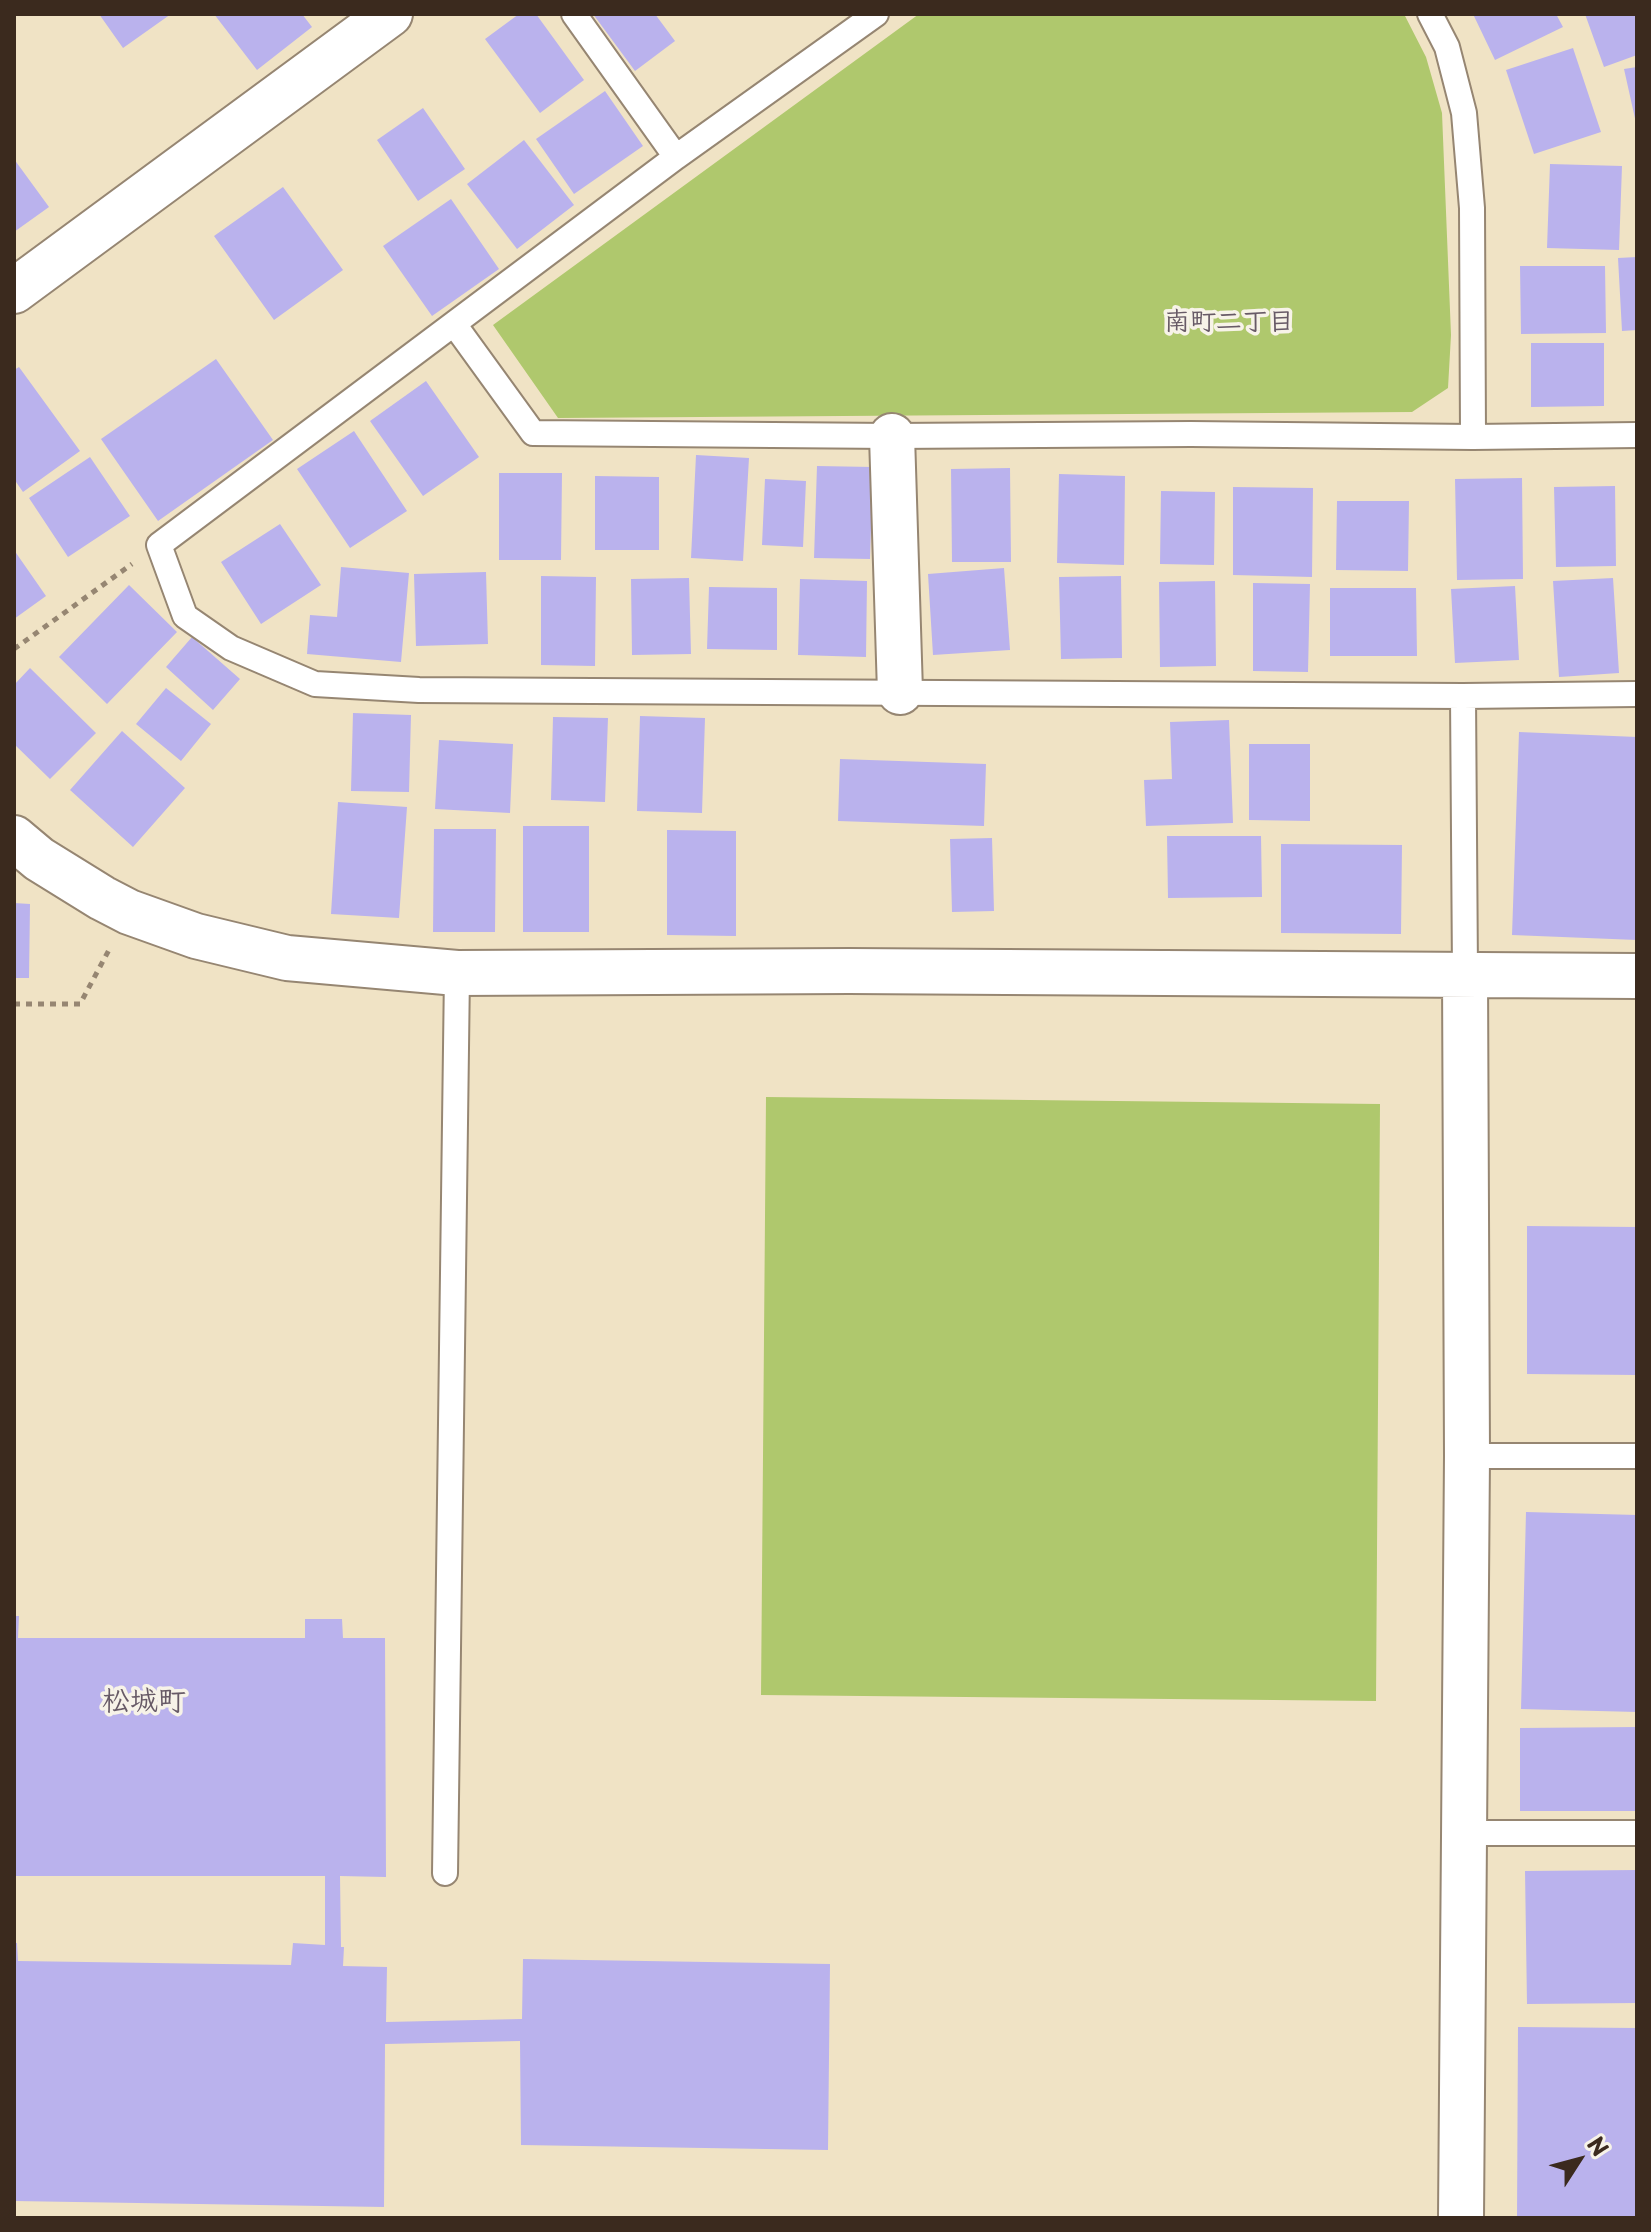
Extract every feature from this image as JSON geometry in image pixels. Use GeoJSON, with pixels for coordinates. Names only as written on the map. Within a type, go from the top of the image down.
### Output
{"type":"FeatureCollection","features":[{"type":"Feature","properties":{"kind":"street"},"geometry":{"type":"LineString","coordinates":[[14,291],[390,14]]}},
{"type":"Feature","properties":{"kind":"street"},"geometry":{"type":"LineString","coordinates":[[892,436],[900,692]]}},
{"type":"Feature","properties":{"kind":"street"},"geometry":{"type":"LineString","coordinates":[[14,838],[39,859],[102,898],[129,912],[196,936],[287,958],[457,973],[849,971],[1637,976]]}},
{"type":"Feature","properties":{"kind":"street"},"geometry":{"type":"LineString","coordinates":[[1461,2218],[1467,1456],[1465,973]]}},
{"type":"Feature","properties":{"kind":"lane"},"geometry":{"type":"LineString","coordinates":[[574,14],[676,157]]}},
{"type":"Feature","properties":{"kind":"lane"},"geometry":{"type":"LineString","coordinates":[[876,14],[676,157],[159,545],[185,616],[231,648],[315,684],[419,690],[1463,696],[1637,694]]}},
{"type":"Feature","properties":{"kind":"lane"},"geometry":{"type":"LineString","coordinates":[[1430,14],[1447,47],[1464,113],[1472,208],[1473,437]]}},
{"type":"Feature","properties":{"kind":"lane"},"geometry":{"type":"LineString","coordinates":[[454,324],[533,433],[584,436],[1637,435]]}},
{"type":"Feature","properties":{"kind":"lane"},"geometry":{"type":"LineString","coordinates":[[1463,696],[1465,973]]}},
{"type":"Feature","properties":{"kind":"lane"},"geometry":{"type":"LineString","coordinates":[[445,1873],[457,973]]}},
{"type":"Feature","properties":{"kind":"lane"},"geometry":{"type":"LineString","coordinates":[[1467,1456],[1637,1456]]}},
{"type":"Feature","properties":{"kind":"lane"},"geometry":{"type":"LineString","coordinates":[[1463,1833],[1637,1833]]}},
{"type":"Feature","properties":{"kind":"path"},"geometry":{"type":"LineString","coordinates":[[14,649],[159,545]]}},
{"type":"Feature","properties":{"kind":"path"},"geometry":{"type":"LineString","coordinates":[[14,1004],[80,1004],[129,912]]}},
{"type":"Feature","properties":{"kind":"green space"},"geometry":{"type":"Polygon","coordinates":[[[919,14],[1404,14],[1426,57],[1442,113],[1451,335],[1448,388],[1412,412],[558,418],[493,325],[919,14]]]}},
{"type":"Feature","properties":{"kind":"green space"},"geometry":{"type":"Polygon","coordinates":[[[766,1097],[1380,1104],[1376,1701],[761,1695],[766,1097]]]}},
{"type":"Feature","properties":{"kind":"building"},"geometry":{"type":"Polygon","coordinates":[[[99,14],[171,14],[123,48],[99,14]]]}},
{"type":"Feature","properties":{"kind":"building"},"geometry":{"type":"Polygon","coordinates":[[[214,14],[302,14],[312,27],[257,70],[214,14]]]}},
{"type":"Feature","properties":{"kind":"building"},"geometry":{"type":"Polygon","coordinates":[[[519,14],[536,14],[584,80],[540,113],[485,39],[519,14]]]}},
{"type":"Feature","properties":{"kind":"building"},"geometry":{"type":"Polygon","coordinates":[[[593,14],[655,14],[675,41],[635,71],[593,14]]]}},
{"type":"Feature","properties":{"kind":"building"},"geometry":{"type":"Polygon","coordinates":[[[1473,14],[1556,14],[1563,27],[1495,60],[1473,14]]]}},
{"type":"Feature","properties":{"kind":"building"},"geometry":{"type":"Polygon","coordinates":[[[1585,14],[1637,14],[1637,55],[1604,67],[1585,14]]]}},
{"type":"Feature","properties":{"kind":"building"},"geometry":{"type":"Polygon","coordinates":[[[1573,48],[1601,132],[1534,154],[1506,70],[1573,48]]]}},
{"type":"Feature","properties":{"kind":"building"},"geometry":{"type":"Polygon","coordinates":[[[1637,67],[1637,123],[1636,123],[1624,69],[1637,67]]]}},
{"type":"Feature","properties":{"kind":"building"},"geometry":{"type":"Polygon","coordinates":[[[605,91],[643,146],[574,194],[536,139],[605,91]]]}},
{"type":"Feature","properties":{"kind":"building"},"geometry":{"type":"Polygon","coordinates":[[[423,108],[465,169],[418,201],[377,140],[423,108]]]}},
{"type":"Feature","properties":{"kind":"building"},"geometry":{"type":"Polygon","coordinates":[[[524,140],[574,205],[517,249],[467,184],[524,140]]]}},
{"type":"Feature","properties":{"kind":"building"},"geometry":{"type":"Polygon","coordinates":[[[14,159],[49,207],[14,232],[14,159]]]}},
{"type":"Feature","properties":{"kind":"building"},"geometry":{"type":"Polygon","coordinates":[[[1550,164],[1622,166],[1619,250],[1547,248],[1550,164]]]}},
{"type":"Feature","properties":{"kind":"building"},"geometry":{"type":"Polygon","coordinates":[[[283,187],[343,270],[274,320],[214,236],[283,187]]]}},
{"type":"Feature","properties":{"kind":"building"},"geometry":{"type":"Polygon","coordinates":[[[451,199],[499,269],[432,316],[383,246],[451,199]]]}},
{"type":"Feature","properties":{"kind":"building"},"geometry":{"type":"Polygon","coordinates":[[[1637,257],[1637,330],[1622,331],[1618,258],[1637,257]]]}},
{"type":"Feature","properties":{"kind":"building"},"geometry":{"type":"Polygon","coordinates":[[[1520,266],[1605,266],[1606,333],[1521,334],[1520,266]]]}},
{"type":"Feature","properties":{"kind":"building"},"geometry":{"type":"Polygon","coordinates":[[[1531,343],[1604,343],[1604,406],[1531,407],[1531,343]]]}},
{"type":"Feature","properties":{"kind":"building"},"geometry":{"type":"Polygon","coordinates":[[[216,359],[273,440],[158,521],[101,439],[216,359]]]}},
{"type":"Feature","properties":{"kind":"building"},"geometry":{"type":"Polygon","coordinates":[[[19,367],[80,451],[23,492],[14,479],[14,370],[19,367]]]}},
{"type":"Feature","properties":{"kind":"building"},"geometry":{"type":"Polygon","coordinates":[[[426,381],[479,457],[423,496],[370,421],[426,381]]]}},
{"type":"Feature","properties":{"kind":"building"},"geometry":{"type":"Polygon","coordinates":[[[354,431],[407,511],[350,548],[297,469],[354,431]]]}},
{"type":"Feature","properties":{"kind":"building"},"geometry":{"type":"Polygon","coordinates":[[[696,455],[749,458],[743,561],[691,558],[696,455]]]}},
{"type":"Feature","properties":{"kind":"building"},"geometry":{"type":"Polygon","coordinates":[[[90,457],[130,516],[68,557],[29,498],[90,457]]]}},
{"type":"Feature","properties":{"kind":"building"},"geometry":{"type":"Polygon","coordinates":[[[817,466],[873,467],[870,559],[814,558],[817,466]]]}},
{"type":"Feature","properties":{"kind":"building"},"geometry":{"type":"Polygon","coordinates":[[[1010,468],[1011,562],[952,562],[951,469],[1010,468]]]}},
{"type":"Feature","properties":{"kind":"building"},"geometry":{"type":"Polygon","coordinates":[[[499,473],[562,473],[561,560],[499,560],[499,473]]]}},
{"type":"Feature","properties":{"kind":"building"},"geometry":{"type":"Polygon","coordinates":[[[1059,474],[1125,476],[1124,565],[1057,563],[1059,474]]]}},
{"type":"Feature","properties":{"kind":"building"},"geometry":{"type":"Polygon","coordinates":[[[595,476],[659,477],[659,550],[595,550],[595,476]]]}},
{"type":"Feature","properties":{"kind":"building"},"geometry":{"type":"Polygon","coordinates":[[[1522,478],[1523,579],[1457,580],[1455,479],[1522,478]]]}},
{"type":"Feature","properties":{"kind":"building"},"geometry":{"type":"Polygon","coordinates":[[[765,479],[806,481],[803,547],[762,545],[765,479]]]}},
{"type":"Feature","properties":{"kind":"building"},"geometry":{"type":"Polygon","coordinates":[[[1615,486],[1616,566],[1556,567],[1554,487],[1615,486]]]}},
{"type":"Feature","properties":{"kind":"building"},"geometry":{"type":"Polygon","coordinates":[[[1233,487],[1313,488],[1312,577],[1233,575],[1233,487]]]}},
{"type":"Feature","properties":{"kind":"building"},"geometry":{"type":"Polygon","coordinates":[[[1161,491],[1215,492],[1214,565],[1160,564],[1161,491]]]}},
{"type":"Feature","properties":{"kind":"building"},"geometry":{"type":"Polygon","coordinates":[[[1337,501],[1409,501],[1408,571],[1336,570],[1337,501]]]}},
{"type":"Feature","properties":{"kind":"building"},"geometry":{"type":"Polygon","coordinates":[[[280,524],[321,585],[261,624],[221,562],[280,524]]]}},
{"type":"Feature","properties":{"kind":"building"},"geometry":{"type":"Polygon","coordinates":[[[14,550],[46,596],[14,619],[14,550]]]}},
{"type":"Feature","properties":{"kind":"building"},"geometry":{"type":"Polygon","coordinates":[[[341,567],[409,573],[401,662],[307,654],[310,615],[337,617],[341,567]]]}},
{"type":"Feature","properties":{"kind":"building"},"geometry":{"type":"Polygon","coordinates":[[[1004,568],[1010,650],[933,655],[928,574],[1004,568]]]}},
{"type":"Feature","properties":{"kind":"building"},"geometry":{"type":"Polygon","coordinates":[[[486,572],[488,644],[416,646],[414,574],[486,572]]]}},
{"type":"Feature","properties":{"kind":"building"},"geometry":{"type":"Polygon","coordinates":[[[541,576],[596,577],[595,666],[541,665],[541,576]]]}},
{"type":"Feature","properties":{"kind":"building"},"geometry":{"type":"Polygon","coordinates":[[[1121,576],[1122,658],[1061,659],[1059,577],[1121,576]]]}},
{"type":"Feature","properties":{"kind":"building"},"geometry":{"type":"Polygon","coordinates":[[[689,578],[691,654],[632,655],[631,579],[689,578]]]}},
{"type":"Feature","properties":{"kind":"building"},"geometry":{"type":"Polygon","coordinates":[[[1613,578],[1619,673],[1559,677],[1553,581],[1613,578]]]}},
{"type":"Feature","properties":{"kind":"building"},"geometry":{"type":"Polygon","coordinates":[[[800,579],[867,581],[866,657],[798,655],[800,579]]]}},
{"type":"Feature","properties":{"kind":"building"},"geometry":{"type":"Polygon","coordinates":[[[1215,581],[1216,666],[1160,667],[1159,582],[1215,581]]]}},
{"type":"Feature","properties":{"kind":"building"},"geometry":{"type":"Polygon","coordinates":[[[1253,583],[1310,584],[1308,672],[1253,671],[1253,583]]]}},
{"type":"Feature","properties":{"kind":"building"},"geometry":{"type":"Polygon","coordinates":[[[129,585],[177,632],[107,704],[59,657],[129,585]]]}},
{"type":"Feature","properties":{"kind":"building"},"geometry":{"type":"Polygon","coordinates":[[[1515,586],[1519,660],[1455,663],[1451,589],[1515,586]]]}},
{"type":"Feature","properties":{"kind":"building"},"geometry":{"type":"Polygon","coordinates":[[[709,587],[777,588],[777,650],[707,649],[709,587]]]}},
{"type":"Feature","properties":{"kind":"building"},"geometry":{"type":"Polygon","coordinates":[[[1330,588],[1416,588],[1417,656],[1330,656],[1330,588]]]}},
{"type":"Feature","properties":{"kind":"building"},"geometry":{"type":"Polygon","coordinates":[[[192,637],[240,679],[213,710],[166,667],[192,637]]]}},
{"type":"Feature","properties":{"kind":"building"},"geometry":{"type":"Polygon","coordinates":[[[30,668],[96,733],[50,779],[14,744],[14,685],[30,668]]]}},
{"type":"Feature","properties":{"kind":"building"},"geometry":{"type":"Polygon","coordinates":[[[166,688],[211,724],[181,761],[136,724],[166,688]]]}},
{"type":"Feature","properties":{"kind":"building"},"geometry":{"type":"Polygon","coordinates":[[[353,713],[411,715],[409,792],[351,791],[353,713]]]}},
{"type":"Feature","properties":{"kind":"building"},"geometry":{"type":"Polygon","coordinates":[[[640,716],[705,718],[702,813],[637,811],[640,716]]]}},
{"type":"Feature","properties":{"kind":"building"},"geometry":{"type":"Polygon","coordinates":[[[553,717],[608,718],[605,802],[551,800],[553,717]]]}},
{"type":"Feature","properties":{"kind":"building"},"geometry":{"type":"Polygon","coordinates":[[[1229,720],[1233,823],[1146,826],[1144,780],[1172,779],[1170,722],[1229,720]]]}},
{"type":"Feature","properties":{"kind":"building"},"geometry":{"type":"Polygon","coordinates":[[[122,731],[185,788],[133,847],[70,790],[122,731]]]}},
{"type":"Feature","properties":{"kind":"building"},"geometry":{"type":"Polygon","coordinates":[[[1519,732],[1637,737],[1637,940],[1512,935],[1519,732]]]}},
{"type":"Feature","properties":{"kind":"building"},"geometry":{"type":"Polygon","coordinates":[[[439,740],[513,744],[510,813],[435,809],[439,740]]]}},
{"type":"Feature","properties":{"kind":"building"},"geometry":{"type":"Polygon","coordinates":[[[1249,744],[1310,744],[1310,821],[1249,820],[1249,744]]]}},
{"type":"Feature","properties":{"kind":"building"},"geometry":{"type":"Polygon","coordinates":[[[840,759],[986,764],[984,826],[838,821],[840,759]]]}},
{"type":"Feature","properties":{"kind":"building"},"geometry":{"type":"Polygon","coordinates":[[[338,802],[407,807],[399,918],[331,914],[338,802]]]}},
{"type":"Feature","properties":{"kind":"building"},"geometry":{"type":"Polygon","coordinates":[[[523,826],[589,826],[589,932],[523,932],[523,826]]]}},
{"type":"Feature","properties":{"kind":"building"},"geometry":{"type":"Polygon","coordinates":[[[434,829],[496,829],[495,932],[433,932],[434,829]]]}},
{"type":"Feature","properties":{"kind":"building"},"geometry":{"type":"Polygon","coordinates":[[[667,830],[736,831],[736,936],[667,935],[667,830]]]}},
{"type":"Feature","properties":{"kind":"building"},"geometry":{"type":"Polygon","coordinates":[[[1167,836],[1261,836],[1262,897],[1168,898],[1167,836]]]}},
{"type":"Feature","properties":{"kind":"building"},"geometry":{"type":"Polygon","coordinates":[[[992,838],[994,911],[952,912],[950,839],[992,838]]]}},
{"type":"Feature","properties":{"kind":"building"},"geometry":{"type":"Polygon","coordinates":[[[1281,844],[1402,845],[1401,934],[1281,933],[1281,844]]]}},
{"type":"Feature","properties":{"kind":"building"},"geometry":{"type":"Polygon","coordinates":[[[14,903],[30,904],[29,978],[14,978],[14,903]]]}},
{"type":"Feature","properties":{"kind":"building"},"geometry":{"type":"Polygon","coordinates":[[[1527,1226],[1637,1227],[1637,1375],[1527,1374],[1527,1226]]]}},
{"type":"Feature","properties":{"kind":"building"},"geometry":{"type":"Polygon","coordinates":[[[1526,1512],[1637,1515],[1637,1712],[1521,1709],[1526,1512]]]}},
{"type":"Feature","properties":{"kind":"building"},"geometry":{"type":"Polygon","coordinates":[[[14,1616],[19,1616],[18,1638],[305,1638],[305,1619],[342,1619],[343,1638],[385,1638],[386,1877],[340,1876],[343,1966],[387,1967],[386,2022],[522,2019],[523,1959],[830,1964],[828,2150],[521,2145],[520,2041],[385,2044],[384,2207],[14,2201],[14,1943],[17,1943],[18,1961],[291,1965],[293,1943],[325,1945],[325,1876],[14,1876],[14,1616]]]}},
{"type":"Feature","properties":{"kind":"building"},"geometry":{"type":"Polygon","coordinates":[[[1637,1727],[1637,1811],[1520,1811],[1520,1728],[1637,1727]]]}},
{"type":"Feature","properties":{"kind":"building"},"geometry":{"type":"Polygon","coordinates":[[[1637,1870],[1637,2003],[1527,2004],[1525,1871],[1637,1870]]]}},
{"type":"Feature","properties":{"kind":"building"},"geometry":{"type":"Polygon","coordinates":[[[1518,2027],[1637,2028],[1637,2218],[1517,2218],[1518,2027]]]}},
{"type":"Feature","properties":{"kind":"district","name":"南町二丁目"},"geometry":{"type":"Point","coordinates":[1229,323]}},
{"type":"Feature","properties":{"kind":"district","name":"松城町"},"geometry":{"type":"Point","coordinates":[144,1702]}}]}
